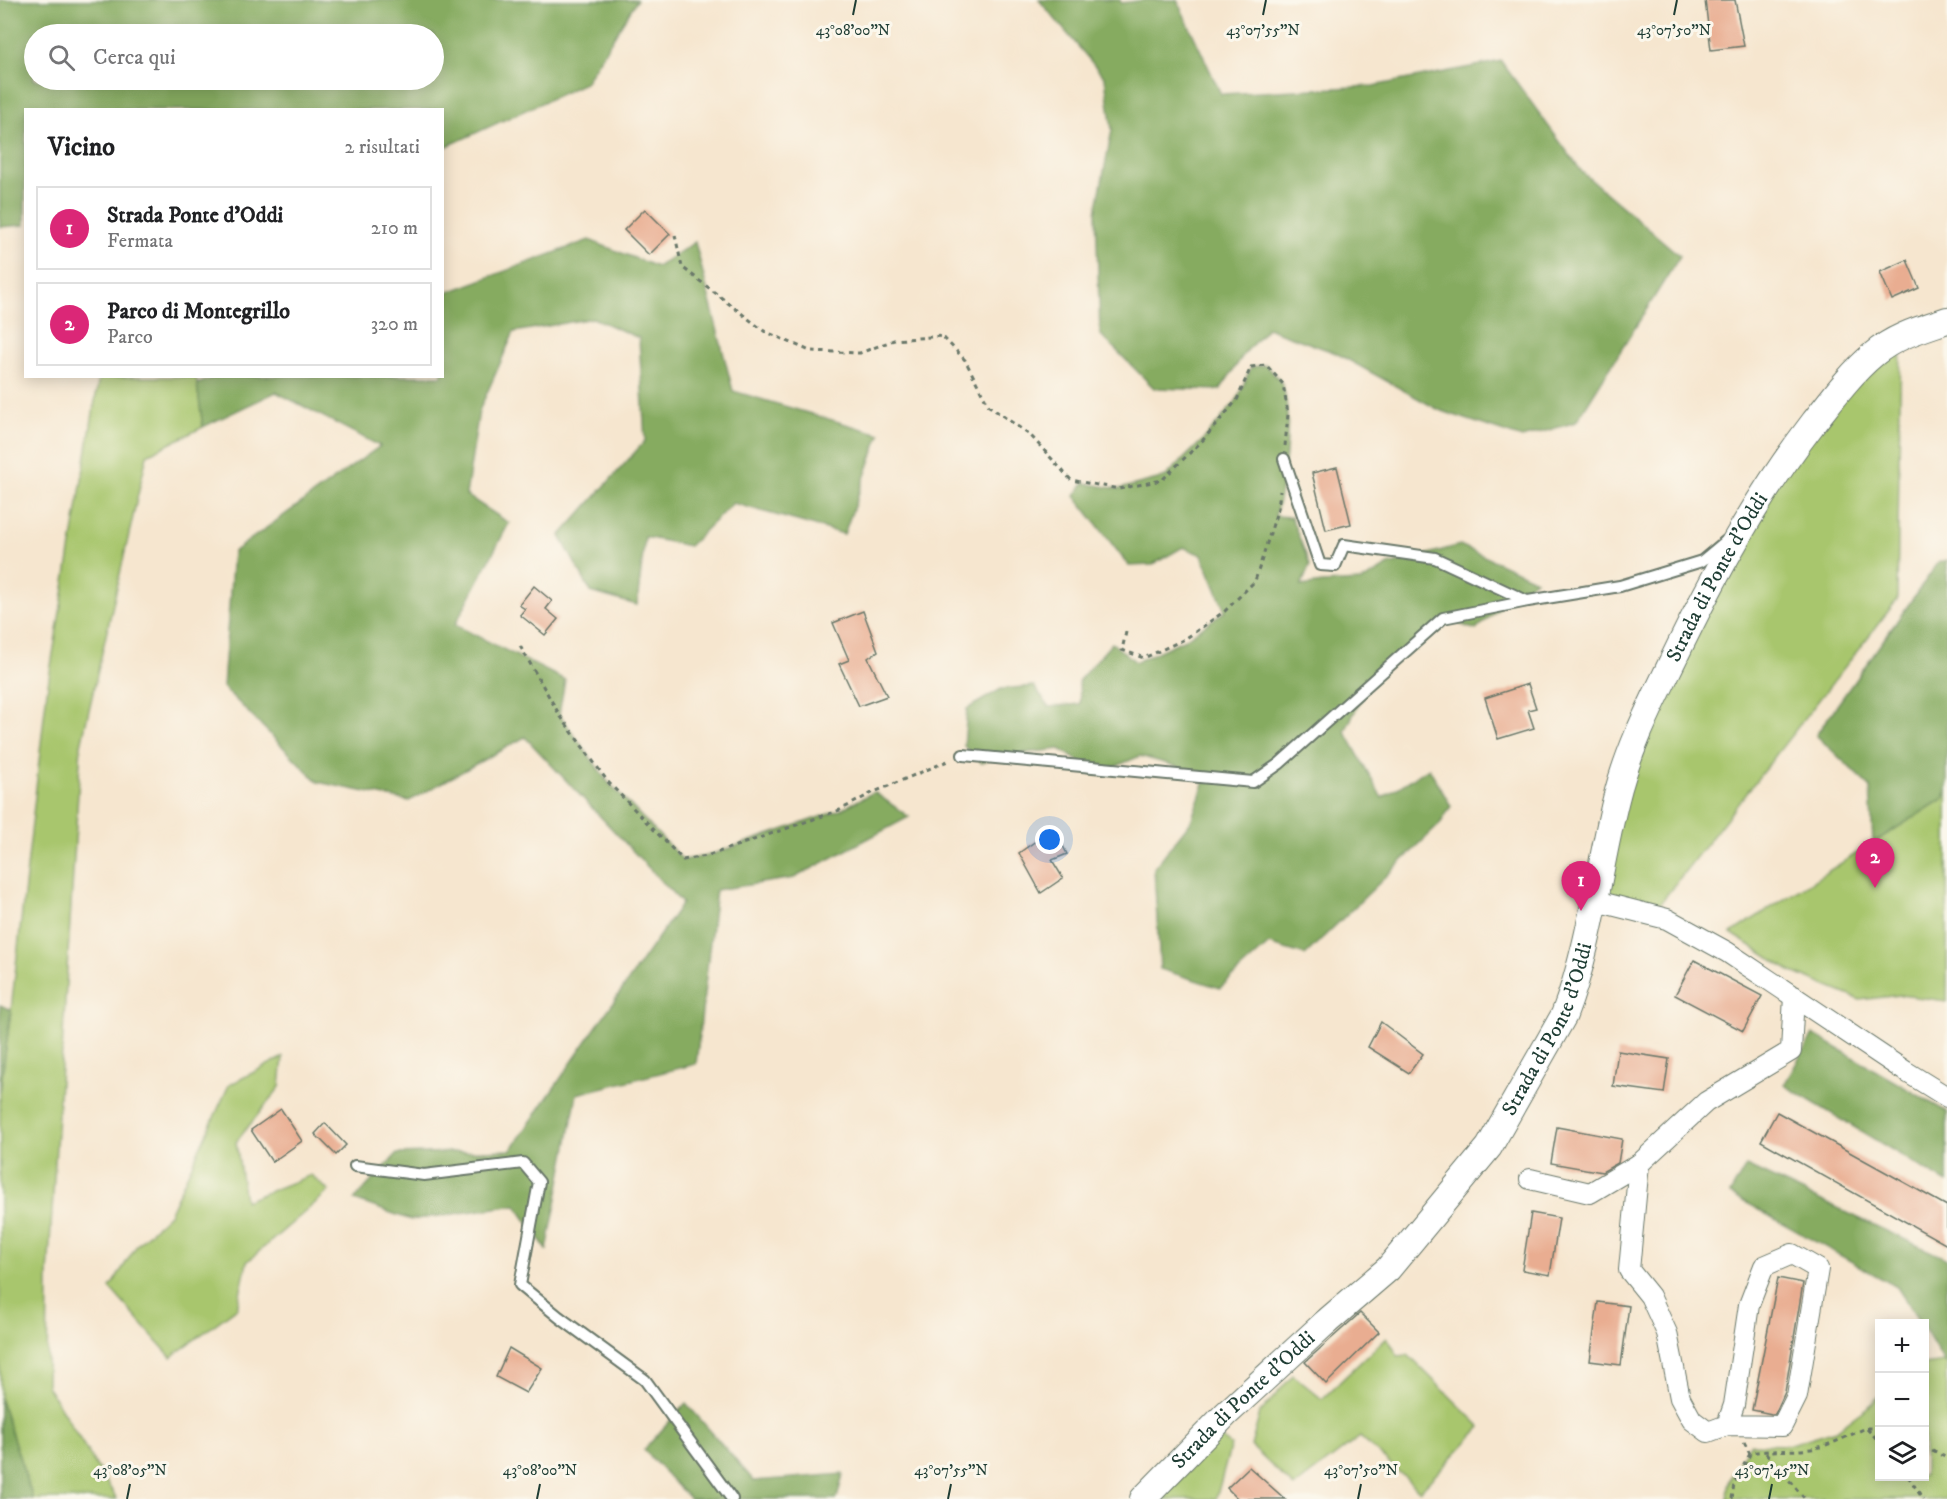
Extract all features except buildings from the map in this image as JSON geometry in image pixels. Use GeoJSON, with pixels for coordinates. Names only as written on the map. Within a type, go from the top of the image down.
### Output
{"type":"FeatureCollection","features":[{"type":"Feature","properties":{"kind":"street","name":"Strada di Ponte d'Oddi"},"geometry":{"type":"LineString","coordinates":[[1143,1499],[1226,1414],[1324,1323],[1388,1269],[1489,1147],[1564,1015],[1573,991],[1596,901],[1616,798],[1633,744],[1696,612],[1742,527],[1799,442],[1828,404],[1872,356],[1901,337],[1947,320]]}},
{"type":"Feature","properties":{"kind":"street"},"geometry":{"type":"LineString","coordinates":[[1596,901],[1667,919],[1727,952],[1947,1097]]}},
{"type":"Feature","properties":{"kind":"street"},"geometry":{"type":"LineString","coordinates":[[1530,1179],[1590,1193],[1639,1164],[1706,1102],[1791,1050],[1794,996]]}},
{"type":"Feature","properties":{"kind":"street"},"geometry":{"type":"LineString","coordinates":[[1639,1164],[1629,1270],[1650,1296],[1666,1333],[1680,1398],[1692,1420],[1708,1432],[1727,1425],[1782,1426],[1797,1396],[1818,1269],[1792,1254],[1764,1266],[1749,1305],[1734,1405],[1727,1425]]}},
{"type":"Feature","properties":{"kind":"lane"},"geometry":{"type":"LineString","coordinates":[[1284,459],[1320,565],[1335,566],[1344,545],[1434,558],[1528,601]]}},
{"type":"Feature","properties":{"kind":"lane"},"geometry":{"type":"LineString","coordinates":[[963,755],[1253,782],[1279,764],[1443,618],[1620,586],[1702,561],[1742,527]]}},
{"type":"Feature","properties":{"kind":"lane"},"geometry":{"type":"LineString","coordinates":[[355,1166],[423,1175],[523,1164],[539,1182],[520,1285],[559,1317],[645,1380],[732,1499]]}},
{"type":"Feature","properties":{"kind":"path"},"geometry":{"type":"LineString","coordinates":[[675,235],[682,267],[764,331],[810,351],[860,353],[894,340],[942,336],[965,360],[989,406],[1031,436],[1071,480],[1119,489],[1162,480],[1203,440],[1237,400],[1251,367],[1266,365],[1283,384],[1288,414],[1278,507],[1255,581],[1225,611],[1193,633],[1144,658],[1122,650],[1126,632]]}},
{"type":"Feature","properties":{"kind":"path"},"geometry":{"type":"LineString","coordinates":[[520,646],[559,714],[608,782],[683,860],[707,856],[840,810],[874,792],[963,755]]}},
{"type":"Feature","properties":{"kind":"path"},"geometry":{"type":"LineString","coordinates":[[1866,1428],[1875,1437]]}},
{"type":"Feature","properties":{"kind":"path"},"geometry":{"type":"LineString","coordinates":[[1732,1499],[1734,1483],[1750,1454],[1754,1452],[1815,1449],[1866,1428],[1875,1428]]}},
{"type":"Feature","properties":{"kind":"path"},"geometry":{"type":"LineString","coordinates":[[1929,1449],[1947,1458]]}},
{"type":"Feature","properties":{"kind":"path"},"geometry":{"type":"LineString","coordinates":[[1766,1453],[1805,1499]]}},
{"type":"Feature","properties":{"kind":"path"},"geometry":{"type":"LineString","coordinates":[[1911,1481],[1923,1499]]}},
{"type":"Feature","properties":{"kind":"green space"},"geometry":{"type":"Polygon","coordinates":[[[0,0],[637,0],[585,83],[444,148],[444,108],[24,108],[24,225],[0,227],[0,0]]]}},
{"type":"Feature","properties":{"kind":"green space"},"geometry":{"type":"Polygon","coordinates":[[[1039,0],[1120,0],[1121,3],[1177,0],[1221,94],[1373,86],[1501,61],[1582,172],[1680,256],[1576,422],[1522,438],[1439,410],[1336,353],[1267,328],[1244,354],[1220,390],[1154,388],[1100,334],[1096,212],[1112,130],[1105,78],[1039,0]]]}},
{"type":"Feature","properties":{"kind":"green space"},"geometry":{"type":"Polygon","coordinates":[[[589,240],[657,267],[695,242],[733,391],[880,434],[844,534],[733,503],[689,546],[645,537],[637,605],[591,592],[560,536],[645,441],[639,338],[593,318],[514,332],[479,411],[466,495],[509,523],[455,625],[565,680],[559,714],[608,782],[683,860],[707,856],[840,810],[874,792],[909,817],[794,878],[716,890],[696,1064],[577,1094],[547,1250],[516,1205],[411,1220],[354,1200],[397,1154],[511,1150],[682,903],[525,737],[409,801],[318,782],[223,687],[233,552],[380,446],[276,392],[203,427],[197,384],[213,378],[444,378],[444,294],[589,240]]]}},
{"type":"Feature","properties":{"kind":"green space"},"geometry":{"type":"Polygon","coordinates":[[[1901,337],[1897,600],[1651,915],[1596,901],[1633,744],[1796,445],[1901,337]]]}},
{"type":"Feature","properties":{"kind":"green space"},"geometry":{"type":"Polygon","coordinates":[[[1266,365],[1282,384],[1287,416],[1284,470],[1275,516],[1291,517],[1310,565],[1301,586],[1362,581],[1389,565],[1460,545],[1536,580],[1509,599],[1476,630],[1443,618],[1370,682],[1345,731],[1382,798],[1429,768],[1451,806],[1440,824],[1305,955],[1269,944],[1220,988],[1160,969],[1154,868],[1191,821],[1207,775],[1140,756],[1098,774],[1060,749],[999,756],[982,763],[964,746],[967,709],[1001,689],[1034,686],[1049,707],[1080,704],[1079,680],[1112,643],[1136,662],[1185,639],[1225,611],[1202,555],[1183,547],[1152,565],[1129,566],[1075,496],[1084,483],[1119,489],[1165,477],[1203,440],[1237,400],[1251,367],[1266,365]]]}},
{"type":"Feature","properties":{"kind":"green space"},"geometry":{"type":"Polygon","coordinates":[[[99,378],[196,378],[203,427],[147,455],[81,745],[48,1275],[47,1386],[117,1499],[33,1499],[0,1398],[0,1092],[47,690],[99,378]]]}},
{"type":"Feature","properties":{"kind":"green space"},"geometry":{"type":"Polygon","coordinates":[[[1947,560],[1947,791],[1944,798],[1873,843],[1870,787],[1816,735],[1938,563],[1947,560]]]}},
{"type":"Feature","properties":{"kind":"green space"},"geometry":{"type":"Polygon","coordinates":[[[1947,791],[1947,1001],[1900,995],[1860,1000],[1790,971],[1731,933],[1944,798],[1947,791]]]}},
{"type":"Feature","properties":{"kind":"green space"},"geometry":{"type":"Polygon","coordinates":[[[0,1005],[11,1010],[0,1092],[0,1005]]]}},
{"type":"Feature","properties":{"kind":"green space"},"geometry":{"type":"Polygon","coordinates":[[[1813,1034],[1947,1112],[1947,1183],[1784,1085],[1813,1034]]]}},
{"type":"Feature","properties":{"kind":"green space"},"geometry":{"type":"Polygon","coordinates":[[[283,1057],[280,1087],[236,1142],[245,1201],[311,1175],[329,1191],[247,1262],[237,1308],[171,1357],[110,1288],[137,1245],[169,1214],[229,1085],[283,1057]]]}},
{"type":"Feature","properties":{"kind":"green space"},"geometry":{"type":"Polygon","coordinates":[[[1746,1166],[1947,1259],[1947,1363],[1944,1362],[1929,1337],[1929,1319],[1917,1319],[1897,1287],[1730,1194],[1746,1166]]]}},
{"type":"Feature","properties":{"kind":"green space"},"geometry":{"type":"Polygon","coordinates":[[[1387,1337],[1398,1356],[1408,1355],[1481,1427],[1420,1491],[1360,1437],[1294,1487],[1251,1446],[1260,1413],[1293,1375],[1322,1399],[1387,1337]]]}},
{"type":"Feature","properties":{"kind":"green space"},"geometry":{"type":"Polygon","coordinates":[[[1947,1363],[1947,1499],[1728,1499],[1727,1492],[1731,1477],[1750,1444],[1787,1445],[1836,1430],[1875,1400],[1875,1481],[1929,1481],[1929,1364],[1947,1363]]]}},
{"type":"Feature","properties":{"kind":"green space"},"geometry":{"type":"Polygon","coordinates":[[[0,1398],[33,1499],[0,1499],[0,1398]]]}},
{"type":"Feature","properties":{"kind":"green space"},"geometry":{"type":"Polygon","coordinates":[[[686,1403],[754,1481],[843,1474],[837,1499],[690,1499],[644,1450],[686,1403]]]}},
{"type":"Feature","properties":{"kind":"green space"},"geometry":{"type":"Polygon","coordinates":[[[1218,1436],[1231,1445],[1216,1499],[1163,1499],[1218,1436]]]}},
{"type":"Feature","properties":{"kind":"place","name":"Parco di Montegrillo"},"geometry":{"type":"Point","coordinates":[1875,888]}},
{"type":"Feature","properties":{"kind":"place","name":"Strada Ponte d'Oddi"},"geometry":{"type":"Point","coordinates":[1581,911]}}]}
